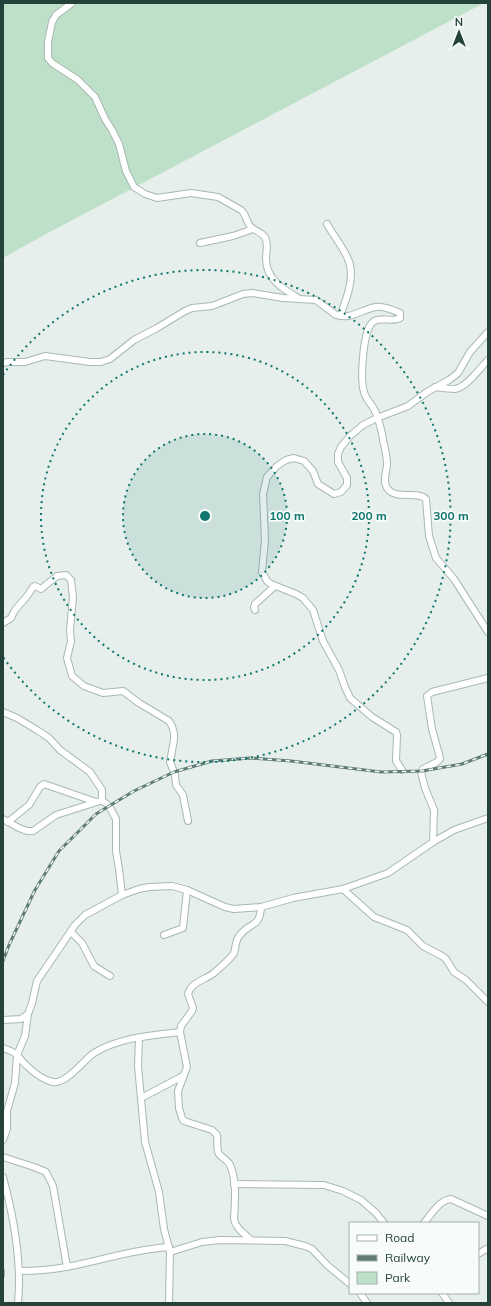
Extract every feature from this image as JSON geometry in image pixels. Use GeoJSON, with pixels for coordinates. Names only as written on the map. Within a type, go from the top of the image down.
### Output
{"type":"FeatureCollection","features":[{"type":"Feature","properties":{"kind":"street"},"geometry":{"type":"LineString","coordinates":[[72,3],[56,15],[52,22],[48,42],[48,58],[52,63],[78,80],[95,97],[112,130],[126,170],[134,187],[145,194],[157,198],[191,193],[221,198],[243,211],[249,225],[262,234],[266,240],[266,261],[267,270],[270,277],[282,288],[300,299]]}},
{"type":"Feature","properties":{"kind":"street"},"geometry":{"type":"LineString","coordinates":[[327,224],[349,259],[351,270],[347,297],[340,316]]}},
{"type":"Feature","properties":{"kind":"street"},"geometry":{"type":"LineString","coordinates":[[200,243],[232,236],[253,228]]}},
{"type":"Feature","properties":{"kind":"street"},"geometry":{"type":"LineString","coordinates":[[3,363],[25,362],[45,356],[101,362],[110,359],[134,340],[192,308],[212,306],[243,294],[252,293],[283,298],[312,300],[319,302],[336,315],[340,316],[354,314],[377,306],[400,313],[401,316],[397,320],[377,320],[372,322],[367,333],[363,360],[363,386],[367,399],[374,410],[383,436],[387,462],[384,476],[386,487],[388,490],[398,494],[405,496],[422,496],[426,499],[429,536],[436,558],[454,579],[488,632]]}},
{"type":"Feature","properties":{"kind":"street"},"geometry":{"type":"LineString","coordinates":[[402,770],[396,761],[396,732],[357,706],[350,698],[339,670],[323,641],[313,610],[299,596],[275,586],[267,581],[263,576],[261,567],[265,540],[263,494],[267,477],[277,466],[286,460],[294,458],[304,461],[313,471],[318,484],[334,494],[341,492],[347,485],[347,478],[338,462],[338,454],[341,447],[350,436],[363,425],[408,406],[435,387],[449,380],[458,373],[470,352],[488,332]]}},
{"type":"Feature","properties":{"kind":"street"},"geometry":{"type":"LineString","coordinates":[[435,387],[448,389],[460,388],[474,376],[488,360]]}},
{"type":"Feature","properties":{"kind":"street"},"geometry":{"type":"LineString","coordinates":[[3,623],[11,618],[14,610],[28,595],[33,587],[35,586],[41,589],[57,576],[66,575],[69,578],[73,587],[70,630],[71,641],[68,658],[70,673],[84,686],[100,692],[126,692],[139,703],[169,722],[174,733],[170,762],[176,774],[176,785],[183,794],[188,821]]}},
{"type":"Feature","properties":{"kind":"street"},"geometry":{"type":"LineString","coordinates":[[255,610],[255,604],[275,586]]}},
{"type":"Feature","properties":{"kind":"street"},"geometry":{"type":"LineString","coordinates":[[434,842],[434,810],[425,788],[421,772],[437,762],[440,756],[432,729],[427,696],[432,692],[488,678]]}},
{"type":"Feature","properties":{"kind":"street"},"geometry":{"type":"LineString","coordinates":[[3,712],[17,718],[37,730],[60,750],[90,772],[102,790],[99,801]]}},
{"type":"Feature","properties":{"kind":"street"},"geometry":{"type":"LineString","coordinates":[[5,821],[29,805],[41,786],[44,784],[99,801],[109,806],[116,819],[116,851],[122,895]]}},
{"type":"Feature","properties":{"kind":"street"},"geometry":{"type":"LineString","coordinates":[[5,821],[27,831],[33,831],[56,815],[99,801]]}},
{"type":"Feature","properties":{"kind":"street"},"geometry":{"type":"LineString","coordinates":[[3,1140],[7,1129],[7,1112],[15,1083],[17,1055],[25,1036],[28,1014],[37,981],[80,919],[122,895],[139,889],[159,886],[172,886],[187,890],[225,907],[234,909],[261,907],[293,898],[343,889],[388,872],[454,830],[488,818]]}},
{"type":"Feature","properties":{"kind":"street"},"geometry":{"type":"LineString","coordinates":[[343,889],[374,917],[407,930],[423,946],[446,959],[454,972],[466,980],[488,1002]]}},
{"type":"Feature","properties":{"kind":"street"},"geometry":{"type":"LineString","coordinates":[[164,935],[183,928],[187,890]]}},
{"type":"Feature","properties":{"kind":"street"},"geometry":{"type":"LineString","coordinates":[[251,1240],[235,1224],[234,1184],[230,1165],[218,1151],[218,1140],[215,1132],[188,1123],[182,1118],[178,1096],[180,1085],[187,1067],[180,1032],[181,1026],[193,1008],[188,994],[191,986],[214,972],[232,956],[238,936],[243,931],[258,922],[261,914],[261,907]]}},
{"type":"Feature","properties":{"kind":"street"},"geometry":{"type":"LineString","coordinates":[[71,932],[82,943],[94,966],[110,976]]}},
{"type":"Feature","properties":{"kind":"street"},"geometry":{"type":"LineString","coordinates":[[3,1020],[21,1019],[28,1014]]}},
{"type":"Feature","properties":{"kind":"street"},"geometry":{"type":"LineString","coordinates":[[3,1048],[17,1055],[26,1066],[38,1075],[47,1080],[57,1082],[61,1081],[72,1073],[95,1053],[124,1041],[180,1032]]}},
{"type":"Feature","properties":{"kind":"street"},"geometry":{"type":"LineString","coordinates":[[139,1038],[138,1066],[145,1142],[159,1192],[164,1229],[169,1250],[169,1303]]}},
{"type":"Feature","properties":{"kind":"street"},"geometry":{"type":"LineString","coordinates":[[141,1098],[184,1076]]}},
{"type":"Feature","properties":{"kind":"street"},"geometry":{"type":"LineString","coordinates":[[3,1157],[46,1172],[53,1186],[68,1267]]}},
{"type":"Feature","properties":{"kind":"street"},"geometry":{"type":"LineString","coordinates":[[3,1177],[15,1232],[20,1271],[18,1303]]}},
{"type":"Feature","properties":{"kind":"street"},"geometry":{"type":"LineString","coordinates":[[234,1184],[324,1184],[361,1200],[376,1213],[383,1222]]}},
{"type":"Feature","properties":{"kind":"street"},"geometry":{"type":"LineString","coordinates":[[425,1222],[440,1204],[450,1199],[488,1216]]}},
{"type":"Feature","properties":{"kind":"street"},"geometry":{"type":"LineString","coordinates":[[20,1271],[68,1267],[152,1248],[169,1250],[202,1242],[251,1240],[285,1241],[312,1248],[327,1265],[349,1283]]}},
{"type":"Feature","properties":{"kind":"street"},"geometry":{"type":"LineString","coordinates":[[479,1253],[488,1248]]}},
{"type":"Feature","properties":{"kind":"street"},"geometry":{"type":"LineString","coordinates":[[341,1276],[349,1276]]}},
{"type":"Feature","properties":{"kind":"street"},"geometry":{"type":"LineString","coordinates":[[361,1294],[367,1303]]}},
{"type":"Feature","properties":{"kind":"green space"},"geometry":{"type":"Polygon","coordinates":[[[3,3],[484,3],[3,258],[3,3]]]}},
{"type":"Feature","properties":{"kind":"railway"},"geometry":{"type":"LineString","coordinates":[[3,961],[35,890],[59,851],[96,814],[134,791],[174,772],[212,761],[250,758],[291,761],[381,772],[422,771],[462,764],[488,754]]}},
{"type":"Feature","properties":{"kind":"railway"},"geometry":{"type":"LineString","coordinates":[[3,1270],[3,1276]]}}]}
